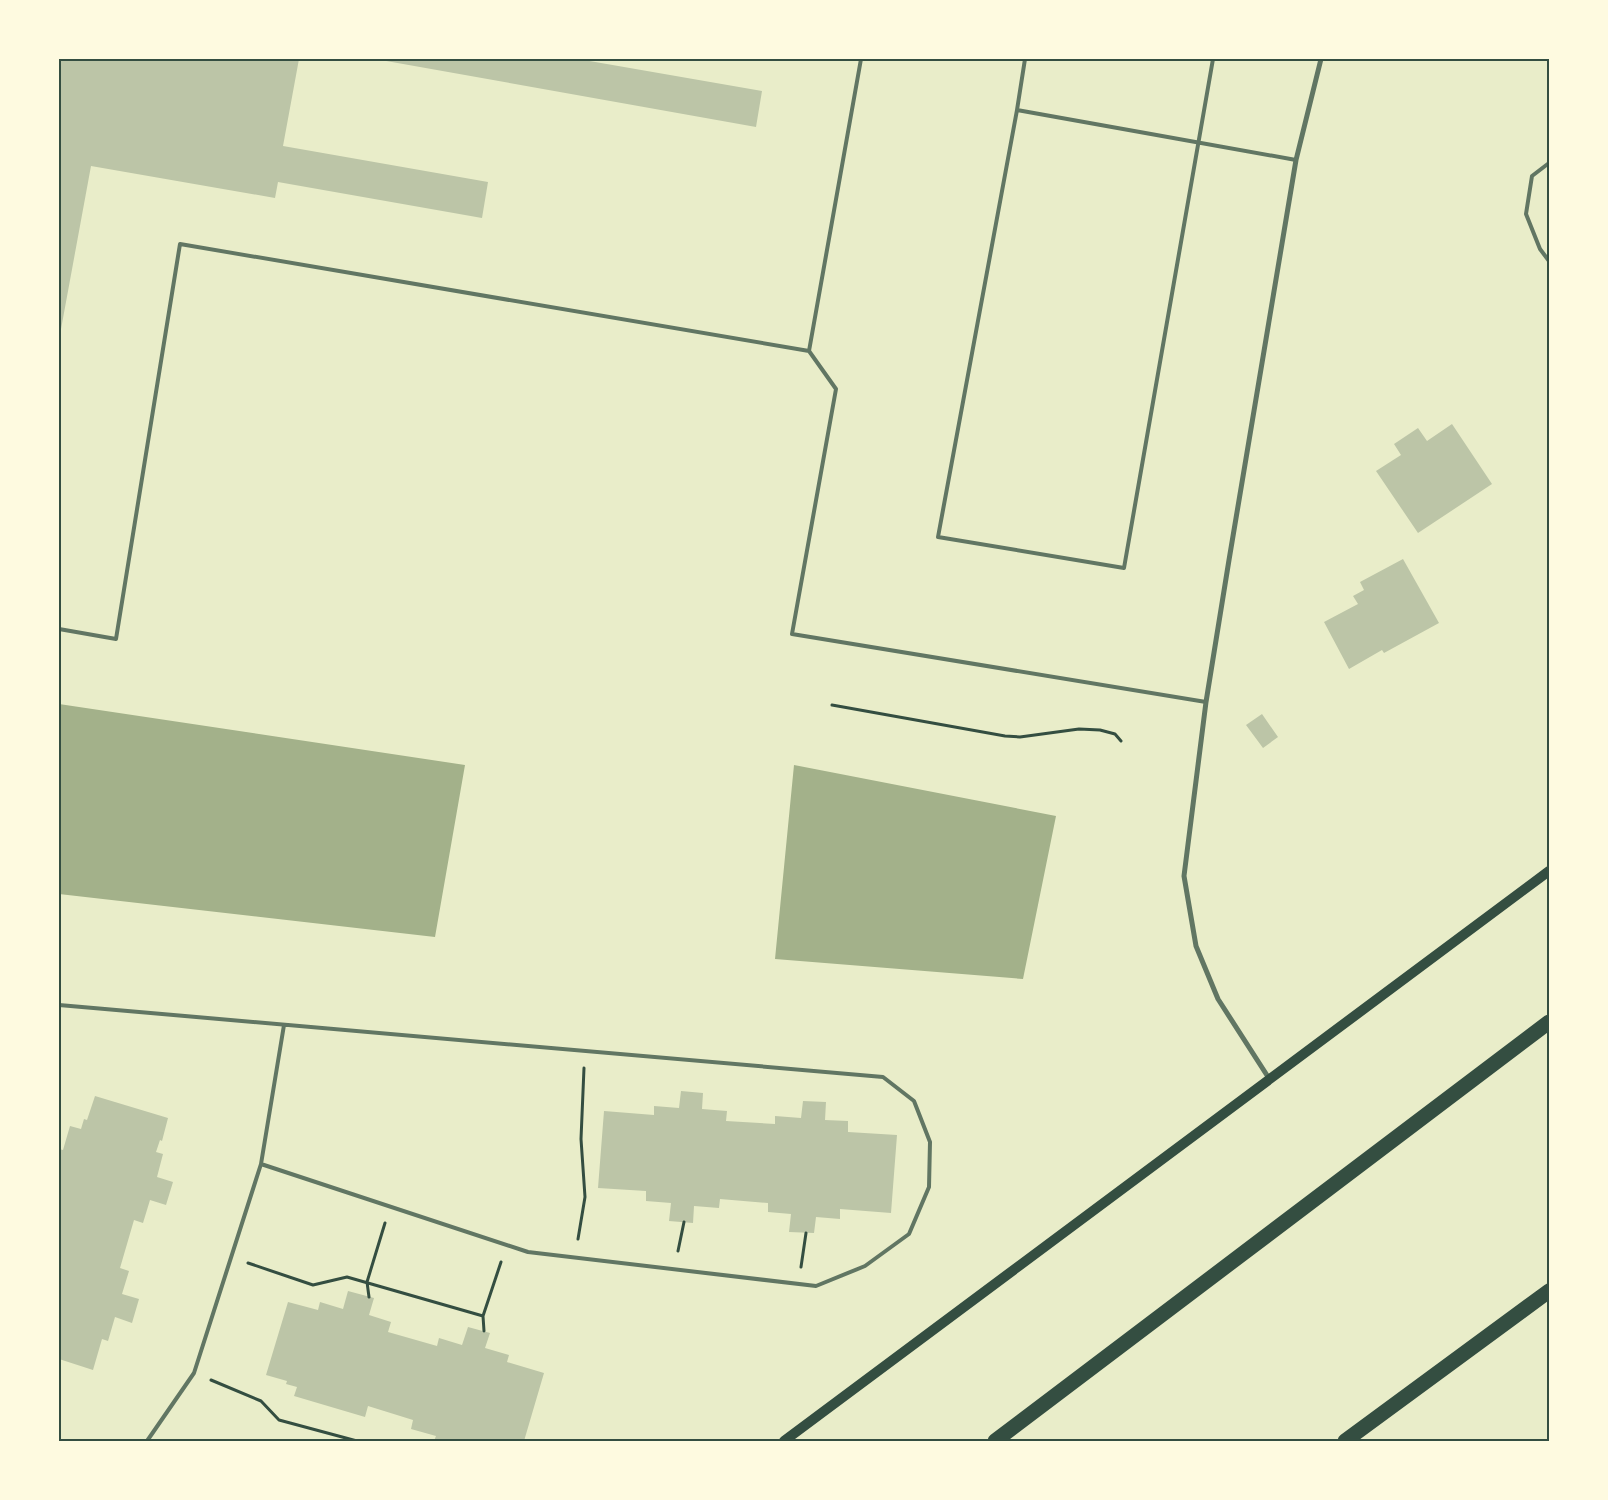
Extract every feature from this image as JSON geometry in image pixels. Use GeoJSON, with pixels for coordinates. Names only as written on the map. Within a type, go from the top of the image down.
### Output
{"type":"FeatureCollection","features":[{"type":"Feature","properties":{"kind":"highway"},"geometry":{"type":"LineString","coordinates":[[995,1441],[1549,1022]]}},
{"type":"Feature","properties":{"kind":"highway"},"geometry":{"type":"LineString","coordinates":[[1345,1441],[1549,1291]]}},
{"type":"Feature","properties":{"kind":"main road"},"geometry":{"type":"LineString","coordinates":[[784,1441],[1549,871]]}},
{"type":"Feature","properties":{"kind":"street"},"geometry":{"type":"LineString","coordinates":[[1270,1080],[1214,990],[1196,946],[1184,876],[1206,702],[1296,160],[1321,59]]}},
{"type":"Feature","properties":{"kind":"lane"},"geometry":{"type":"LineString","coordinates":[[809,352],[861,59]]}},
{"type":"Feature","properties":{"kind":"lane"},"geometry":{"type":"LineString","coordinates":[[1026,59],[938,538],[1124,568],[1213,59]]}},
{"type":"Feature","properties":{"kind":"lane"},"geometry":{"type":"LineString","coordinates":[[1016,110],[1296,160]]}},
{"type":"Feature","properties":{"kind":"lane"},"geometry":{"type":"LineString","coordinates":[[1549,164],[1532,176],[1526,214],[1540,249],[1549,260]]}},
{"type":"Feature","properties":{"kind":"lane"},"geometry":{"type":"LineString","coordinates":[[59,629],[116,639],[180,244],[809,352],[836,389],[792,634],[1206,702]]}},
{"type":"Feature","properties":{"kind":"lane"},"geometry":{"type":"LineString","coordinates":[[59,1005],[883,1077],[914,1101],[930,1142],[929,1187],[909,1234],[865,1266],[816,1286],[528,1252],[261,1164]]}},
{"type":"Feature","properties":{"kind":"lane"},"geometry":{"type":"LineString","coordinates":[[147,1441],[194,1373],[261,1164],[284,1025]]}},
{"type":"Feature","properties":{"kind":"path"},"geometry":{"type":"LineString","coordinates":[[832,704],[1005,736],[1020,737],[1079,729],[1100,730],[1115,734],[1121,741]]}},
{"type":"Feature","properties":{"kind":"path"},"geometry":{"type":"LineString","coordinates":[[575,1258],[585,1197],[581,1139],[584,1050]]}},
{"type":"Feature","properties":{"kind":"path"},"geometry":{"type":"LineString","coordinates":[[369,1297],[367,1282],[391,1207]]}},
{"type":"Feature","properties":{"kind":"path"},"geometry":{"type":"LineString","coordinates":[[675,1269],[684,1222]]}},
{"type":"Feature","properties":{"kind":"path"},"geometry":{"type":"LineString","coordinates":[[798,1284],[806,1233]]}},
{"type":"Feature","properties":{"kind":"path"},"geometry":{"type":"LineString","coordinates":[[484,1331],[483,1316],[507,1245]]}},
{"type":"Feature","properties":{"kind":"path"},"geometry":{"type":"LineString","coordinates":[[231,1257],[313,1284],[347,1277],[483,1316]]}},
{"type":"Feature","properties":{"kind":"path"},"geometry":{"type":"LineString","coordinates":[[194,1373],[262,1401],[279,1420],[357,1441]]}},
{"type":"Feature","properties":{"kind":"shaded area"},"geometry":{"type":"Polygon","coordinates":[[[59,704],[465,765],[435,937],[59,894],[59,704]]]}},
{"type":"Feature","properties":{"kind":"shaded area"},"geometry":{"type":"Polygon","coordinates":[[[794,765],[1056,816],[1023,979],[775,959],[794,765]]]}},
{"type":"Feature","properties":{"kind":"building"},"geometry":{"type":"Polygon","coordinates":[[[59,59],[299,59],[283,146],[488,182],[482,218],[278,182],[275,198],[91,166],[59,340],[59,59]]]}},
{"type":"Feature","properties":{"kind":"building"},"geometry":{"type":"Polygon","coordinates":[[[375,59],[578,59],[762,91],[756,127],[375,59]]]}},
{"type":"Feature","properties":{"kind":"building"},"geometry":{"type":"Polygon","coordinates":[[[1452,424],[1492,484],[1418,533],[1376,471],[1401,455],[1394,444],[1418,428],[1427,441],[1452,424]]]}},
{"type":"Feature","properties":{"kind":"building"},"geometry":{"type":"Polygon","coordinates":[[[1403,559],[1439,623],[1384,653],[1382,650],[1349,669],[1324,622],[1358,604],[1353,596],[1364,590],[1360,582],[1403,559]]]}},
{"type":"Feature","properties":{"kind":"building"},"geometry":{"type":"Polygon","coordinates":[[[1262,714],[1278,737],[1263,748],[1246,725],[1262,714]]]}},
{"type":"Feature","properties":{"kind":"building"},"geometry":{"type":"Polygon","coordinates":[[[681,1091],[703,1093],[702,1109],[727,1111],[726,1121],[775,1124],[775,1116],[801,1118],[803,1101],[826,1102],[825,1120],[848,1121],[848,1132],[897,1135],[891,1213],[840,1209],[840,1219],[816,1217],[814,1233],[789,1232],[791,1214],[768,1212],[768,1203],[720,1199],[719,1208],[694,1206],[693,1223],[669,1221],[671,1203],[646,1201],[646,1191],[598,1188],[604,1111],[654,1115],[654,1106],[679,1108],[681,1091]]]}},
{"type":"Feature","properties":{"kind":"building"},"geometry":{"type":"Polygon","coordinates":[[[95,1096],[168,1118],[162,1141],[160,1140],[156,1152],[163,1154],[157,1177],[173,1182],[166,1205],[150,1200],[143,1223],[134,1220],[120,1268],[129,1271],[122,1294],[139,1299],[132,1323],[115,1317],[108,1341],[102,1339],[93,1370],[59,1359],[59,1149],[63,1150],[70,1126],[81,1129],[84,1119],[87,1120],[95,1096]]]}},
{"type":"Feature","properties":{"kind":"building"},"geometry":{"type":"Polygon","coordinates":[[[348,1291],[374,1298],[369,1315],[391,1322],[388,1332],[437,1346],[439,1338],[462,1345],[468,1327],[490,1333],[485,1348],[509,1355],[507,1362],[544,1373],[524,1441],[434,1441],[436,1436],[411,1429],[413,1420],[368,1406],[365,1417],[294,1396],[297,1387],[286,1384],[287,1381],[266,1375],[288,1302],[318,1310],[320,1302],[343,1309],[348,1291]]]}}]}
